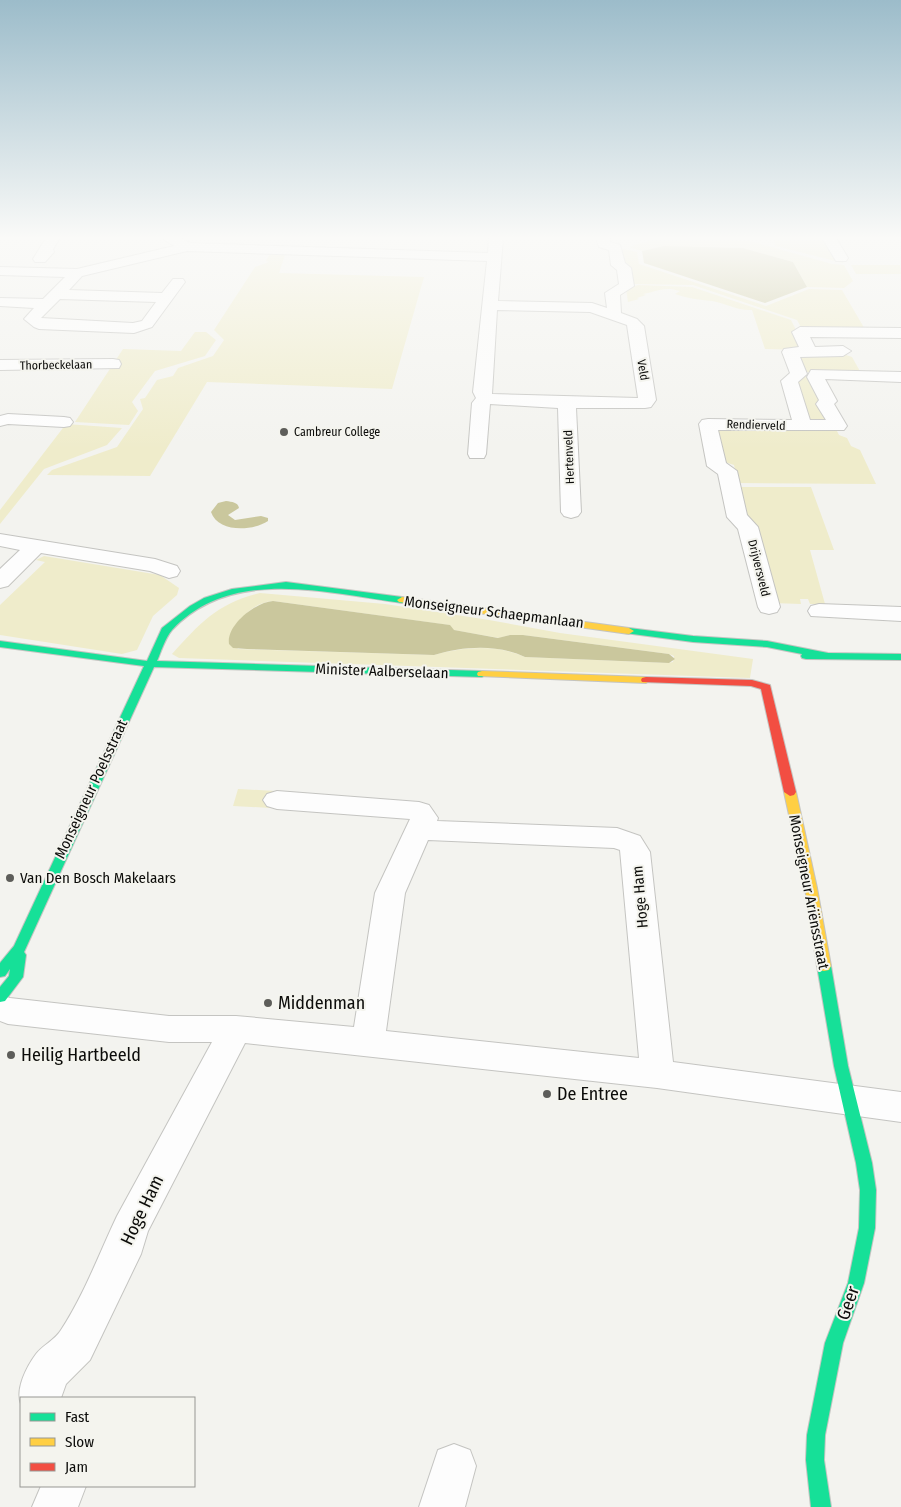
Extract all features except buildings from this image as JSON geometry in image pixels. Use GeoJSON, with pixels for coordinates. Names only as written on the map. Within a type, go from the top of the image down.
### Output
{"type":"FeatureCollection","features":[{"type":"Feature","properties":{"kind":"street"},"geometry":{"type":"LineString","coordinates":[[43,308],[32,319],[39,324],[134,328],[147,324],[159,308]]}},
{"type":"Feature","properties":{"kind":"street"},"geometry":{"type":"LineString","coordinates":[[477,454],[481,403],[485,398],[482,392],[491,308]]}},
{"type":"Feature","properties":{"kind":"street","name":"Veld"},"geometry":{"type":"LineString","coordinates":[[485,398],[500,401],[645,403],[647,400],[636,326],[632,322],[593,308]]}},
{"type":"Feature","properties":{"kind":"street"},"geometry":{"type":"LineString","coordinates":[[609,313],[614,311],[614,308]]}},
{"type":"Feature","properties":{"kind":"street"},"geometry":{"type":"LineString","coordinates":[[809,351],[800,332],[901,333]]}},
{"type":"Feature","properties":{"kind":"street"},"geometry":{"type":"LineString","coordinates":[[833,332],[856,361]]}},
{"type":"Feature","properties":{"kind":"street"},"geometry":{"type":"LineString","coordinates":[[803,426],[790,381],[799,374],[790,352],[809,351],[856,361],[901,376]]}},
{"type":"Feature","properties":{"kind":"street","name":"Rendierveld"},"geometry":{"type":"LineString","coordinates":[[708,424],[838,426],[825,404],[828,401],[815,377],[817,374],[856,361]]}},
{"type":"Feature","properties":{"kind":"street","name":"Thorbeckelaan"},"geometry":{"type":"LineString","coordinates":[[0,365],[113,364]]}},
{"type":"Feature","properties":{"kind":"street","name":"Hertenveld"},"geometry":{"type":"LineString","coordinates":[[567,402],[571,512]]}},
{"type":"Feature","properties":{"kind":"street"},"geometry":{"type":"LineString","coordinates":[[0,421],[8,419],[64,422]]}},
{"type":"Feature","properties":{"kind":"street","name":"Drijversveld"},"geometry":{"type":"LineString","coordinates":[[708,424],[717,466],[727,471],[737,517],[748,526],[769,607]]}},
{"type":"Feature","properties":{"kind":"street"},"geometry":{"type":"LineString","coordinates":[[0,540],[155,565],[169,571]]}},
{"type":"Feature","properties":{"kind":"street"},"geometry":{"type":"LineString","coordinates":[[0,581],[35,547]]}},
{"type":"Feature","properties":{"kind":"street","name":"Monseigneur Schaepmanlaan"},"geometry":{"type":"LineString","coordinates":[[202,595],[224,590],[286,585],[702,640],[733,649],[767,654],[901,657]]}},
{"type":"Feature","properties":{"kind":"street","name":"Monseigneur Poelsstraat"},"geometry":{"type":"LineString","coordinates":[[0,972],[19,949],[166,630],[202,595]]}},
{"type":"Feature","properties":{"kind":"street"},"geometry":{"type":"LineString","coordinates":[[819,610],[901,614]]}},
{"type":"Feature","properties":{"kind":"street","name":"Minister Aalberselaan"},"geometry":{"type":"LineString","coordinates":[[0,644],[149,664],[733,682],[752,683],[766,687]]}},
{"type":"Feature","properties":{"kind":"street","name":"Monseigneur Ariënsstraat"},"geometry":{"type":"LineString","coordinates":[[766,687],[811,888],[841,1066],[849,1099]]}},
{"type":"Feature","properties":{"kind":"street"},"geometry":{"type":"LineString","coordinates":[[277,800],[419,811],[424,818],[390,892],[368,1043]]}},
{"type":"Feature","properties":{"kind":"street","name":"Hoge Ham"},"geometry":{"type":"LineString","coordinates":[[418,830],[618,838],[630,844],[636,852],[657,1074]]}},
{"type":"Feature","properties":{"kind":"street","name":"Monseigneur Poelsstraat"},"geometry":{"type":"LineString","coordinates":[[0,998],[16,977],[20,964],[19,949]]}},
{"type":"Feature","properties":{"kind":"street"},"geometry":{"type":"LineString","coordinates":[[0,1008],[8,1011],[169,1029],[236,1029],[657,1074],[901,1107]]}},
{"type":"Feature","properties":{"kind":"street","name":"Hoge Ham"},"geometry":{"type":"LineString","coordinates":[[41,1392],[51,1369],[75,1346],[127,1241],[130,1228],[236,1029]]}},
{"type":"Feature","properties":{"kind":"street","name":"Geer"},"geometry":{"type":"LineString","coordinates":[[820,1507],[815,1460],[816,1436],[834,1343],[856,1283],[867,1228],[866,1181],[849,1099]]}},
{"type":"Feature","properties":{"kind":"street"},"geometry":{"type":"LineString","coordinates":[[442,1507],[454,1466]]}},
{"type":"Feature","properties":{"kind":"street"},"geometry":{"type":"LineString","coordinates":[[54,1507],[64,1487]]}},
{"type":"Feature","properties":{"kind":"shaded area"},"geometry":{"type":"Polygon","coordinates":[[[228,308],[415,308],[392,389],[207,382],[150,476],[47,475],[52,470],[117,447],[143,409],[140,399],[145,398],[157,380],[173,376],[178,368],[213,356],[224,340],[214,330],[228,308]]]}},
{"type":"Feature","properties":{"kind":"shaded area"},"geometry":{"type":"Polygon","coordinates":[[[740,308],[756,308],[791,320],[806,350],[765,349],[752,310],[740,308]]]}},
{"type":"Feature","properties":{"kind":"shaded area"},"geometry":{"type":"Polygon","coordinates":[[[762,308],[853,308],[866,331],[803,331],[797,320],[762,308]]]}},
{"type":"Feature","properties":{"kind":"shaded area"},"geometry":{"type":"Polygon","coordinates":[[[195,332],[206,332],[216,340],[205,356],[155,371],[132,402],[138,411],[129,425],[75,422],[123,349],[181,351],[195,332]]]}},
{"type":"Feature","properties":{"kind":"shaded area"},"geometry":{"type":"Polygon","coordinates":[[[794,352],[840,353],[852,357],[861,373],[802,372],[794,352]]]}},
{"type":"Feature","properties":{"kind":"shaded area"},"geometry":{"type":"Polygon","coordinates":[[[803,376],[809,376],[830,422],[807,422],[793,382],[803,378],[803,376]]]}},
{"type":"Feature","properties":{"kind":"shaded area"},"geometry":{"type":"Polygon","coordinates":[[[66,424],[122,428],[107,445],[44,469],[0,524],[0,510],[66,424]]]}},
{"type":"Feature","properties":{"kind":"shaded area"},"geometry":{"type":"Polygon","coordinates":[[[717,429],[836,429],[839,435],[847,438],[851,446],[860,450],[876,484],[738,483],[734,465],[725,462],[717,429]]]}},
{"type":"Feature","properties":{"kind":"shaded area"},"geometry":{"type":"Polygon","coordinates":[[[739,487],[811,487],[834,550],[810,550],[825,604],[810,604],[808,599],[800,599],[801,604],[773,603],[739,487]]]}},
{"type":"Feature","properties":{"kind":"shaded area"},"geometry":{"type":"Polygon","coordinates":[[[226,501],[234,503],[239,508],[228,515],[235,520],[261,516],[268,518],[268,521],[254,527],[245,528],[228,527],[221,524],[211,512],[218,503],[226,501]]]}},
{"type":"Feature","properties":{"kind":"shaded area"},"geometry":{"type":"Polygon","coordinates":[[[44,556],[160,575],[179,588],[177,595],[153,616],[137,650],[122,654],[0,635],[0,605],[45,562],[36,560],[44,556]]]}},
{"type":"Feature","properties":{"kind":"shaded area"},"geometry":{"type":"Polygon","coordinates":[[[260,593],[385,604],[560,633],[753,659],[750,678],[179,658],[172,654],[211,616],[232,602],[260,593]],[[273,601],[265,602],[252,609],[237,625],[229,638],[238,649],[434,655],[480,648],[503,650],[525,657],[668,663],[673,662],[674,656],[523,635],[510,635],[499,638],[453,630],[449,625],[273,601]]]}},
{"type":"Feature","properties":{"kind":"shaded area"},"geometry":{"type":"Polygon","coordinates":[[[273,601],[450,625],[454,630],[498,638],[510,635],[523,635],[669,654],[675,659],[669,663],[525,657],[492,648],[468,648],[434,655],[233,648],[229,644],[229,637],[237,622],[259,605],[273,601]]]}},
{"type":"Feature","properties":{"kind":"shaded area"},"geometry":{"type":"Polygon","coordinates":[[[238,789],[276,791],[271,808],[233,806],[238,789]]]}},
{"type":"Feature","properties":{"kind":"traffic: fast"},"geometry":{"type":"LineString","coordinates":[[0,972],[19,949],[166,630],[207,600],[251,588],[286,585],[402,600]]}},
{"type":"Feature","properties":{"kind":"traffic: fast"},"geometry":{"type":"LineString","coordinates":[[629,631],[693,639],[767,644],[824,655]]}},
{"type":"Feature","properties":{"kind":"traffic: fast"},"geometry":{"type":"LineString","coordinates":[[0,644],[149,664],[482,674]]}},
{"type":"Feature","properties":{"kind":"traffic: fast"},"geometry":{"type":"LineString","coordinates":[[806,656],[901,657]]}},
{"type":"Feature","properties":{"kind":"traffic: fast"},"geometry":{"type":"LineString","coordinates":[[0,997],[16,977],[19,955]]}},
{"type":"Feature","properties":{"kind":"traffic: fast"},"geometry":{"type":"LineString","coordinates":[[821,1507],[815,1460],[816,1435],[834,1343],[856,1283],[867,1228],[868,1190],[864,1163],[841,1066],[824,966]]}},
{"type":"Feature","properties":{"kind":"traffic: slow"},"geometry":{"type":"LineString","coordinates":[[402,600],[629,631]]}},
{"type":"Feature","properties":{"kind":"traffic: slow"},"geometry":{"type":"LineString","coordinates":[[482,674],[646,680]]}},
{"type":"Feature","properties":{"kind":"traffic: slow"},"geometry":{"type":"LineString","coordinates":[[790,792],[811,888],[824,966]]}},
{"type":"Feature","properties":{"kind":"traffic: jam"},"geometry":{"type":"LineString","coordinates":[[646,680],[752,683],[766,687],[790,792]]}},
{"type":"Feature","properties":{"kind":"place","name":"Cambreur College"},"geometry":{"type":"Point","coordinates":[284,432]}},
{"type":"Feature","properties":{"kind":"place","name":"Van Den Bosch Makelaars"},"geometry":{"type":"Point","coordinates":[10,878]}},
{"type":"Feature","properties":{"kind":"place","name":"Middenman"},"geometry":{"type":"Point","coordinates":[268,1003]}},
{"type":"Feature","properties":{"kind":"place","name":"Heilig Hartbeeld"},"geometry":{"type":"Point","coordinates":[11,1055]}},
{"type":"Feature","properties":{"kind":"place","name":"De Entree"},"geometry":{"type":"Point","coordinates":[547,1094]}}]}
